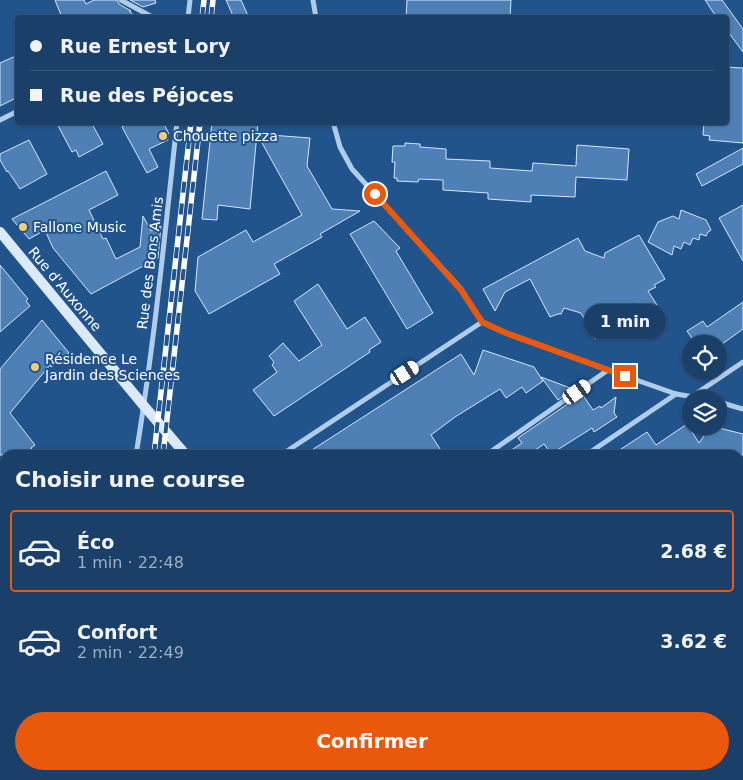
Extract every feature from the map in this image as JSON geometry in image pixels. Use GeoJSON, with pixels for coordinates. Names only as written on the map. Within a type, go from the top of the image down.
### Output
{"type":"FeatureCollection","features":[{"type":"Feature","properties":{"kind":"main road","name":"Rue d'Auxonne"},"geometry":{"type":"LineString","coordinates":[[0,232],[182,450]]}},
{"type":"Feature","properties":{"kind":"street"},"geometry":{"type":"LineString","coordinates":[[121,0],[148,15]]}},
{"type":"Feature","properties":{"kind":"street"},"geometry":{"type":"LineString","coordinates":[[188,15],[190,0]]}},
{"type":"Feature","properties":{"kind":"street"},"geometry":{"type":"LineString","coordinates":[[313,0],[316,15]]}},
{"type":"Feature","properties":{"kind":"street"},"geometry":{"type":"LineString","coordinates":[[0,120],[15,112]]}},
{"type":"Feature","properties":{"kind":"street","name":"Rue des Bons Amis"},"geometry":{"type":"LineString","coordinates":[[137,450],[164,243],[177,125]]}},
{"type":"Feature","properties":{"kind":"street"},"geometry":{"type":"LineString","coordinates":[[334,125],[340,147],[352,169],[461,290],[482,322],[506,333],[682,395]]}},
{"type":"Feature","properties":{"kind":"street"},"geometry":{"type":"LineString","coordinates":[[289,450],[482,322]]}},
{"type":"Feature","properties":{"kind":"street"},"geometry":{"type":"LineString","coordinates":[[703,390],[743,362]]}},
{"type":"Feature","properties":{"kind":"street"},"geometry":{"type":"LineString","coordinates":[[493,450],[608,370]]}},
{"type":"Feature","properties":{"kind":"street"},"geometry":{"type":"LineString","coordinates":[[593,450],[676,394]]}},
{"type":"Feature","properties":{"kind":"street"},"geometry":{"type":"LineString","coordinates":[[727,404],[743,409]]}},
{"type":"Feature","properties":{"kind":"building"},"geometry":{"type":"Polygon","coordinates":[[[55,0],[84,0],[86,4],[94,0],[117,0],[119,4],[131,11],[129,11],[134,15],[61,15],[55,0]]]}},
{"type":"Feature","properties":{"kind":"building"},"geometry":{"type":"Polygon","coordinates":[[[130,0],[155,0],[156,3],[143,7],[130,0]]]}},
{"type":"Feature","properties":{"kind":"building"},"geometry":{"type":"Polygon","coordinates":[[[226,0],[241,0],[248,15],[233,15],[226,0]]]}},
{"type":"Feature","properties":{"kind":"building"},"geometry":{"type":"Polygon","coordinates":[[[407,0],[511,0],[510,15],[406,15],[407,0]]]}},
{"type":"Feature","properties":{"kind":"building"},"geometry":{"type":"Polygon","coordinates":[[[705,0],[722,0],[743,29],[743,52],[729,33],[729,15],[715,15],[705,0]]]}},
{"type":"Feature","properties":{"kind":"building"},"geometry":{"type":"Polygon","coordinates":[[[15,56],[15,98],[0,106],[0,63],[15,56]]]}},
{"type":"Feature","properties":{"kind":"building"},"geometry":{"type":"Polygon","coordinates":[[[729,67],[743,68],[743,143],[709,140],[710,136],[703,135],[704,125],[729,125],[729,67]]]}},
{"type":"Feature","properties":{"kind":"building"},"geometry":{"type":"Polygon","coordinates":[[[58,125],[93,125],[103,144],[79,157],[76,150],[72,152],[58,125]]]}},
{"type":"Feature","properties":{"kind":"building"},"geometry":{"type":"Polygon","coordinates":[[[125,125],[164,125],[169,134],[166,135],[168,140],[149,149],[158,167],[147,173],[122,127],[125,125]]]}},
{"type":"Feature","properties":{"kind":"building"},"geometry":{"type":"Polygon","coordinates":[[[212,125],[258,125],[250,209],[218,205],[217,220],[202,219],[212,125]]]}},
{"type":"Feature","properties":{"kind":"building"},"geometry":{"type":"Polygon","coordinates":[[[257,134],[310,138],[307,166],[332,209],[360,211],[320,234],[322,237],[274,264],[280,274],[209,314],[195,291],[198,257],[246,230],[253,242],[302,215],[257,134]]]}},
{"type":"Feature","properties":{"kind":"building"},"geometry":{"type":"Polygon","coordinates":[[[29,140],[47,174],[20,189],[0,160],[0,154],[29,140]]]}},
{"type":"Feature","properties":{"kind":"building"},"geometry":{"type":"Polygon","coordinates":[[[405,143],[420,144],[420,147],[446,149],[446,159],[490,161],[490,168],[532,171],[533,163],[576,166],[577,145],[629,149],[627,180],[576,177],[575,197],[531,195],[531,202],[488,199],[488,193],[443,190],[443,180],[419,179],[418,182],[397,181],[397,178],[394,178],[395,162],[392,162],[393,146],[405,146],[405,143]]]}},
{"type":"Feature","properties":{"kind":"building"},"geometry":{"type":"Polygon","coordinates":[[[743,148],[743,164],[702,186],[696,174],[743,148]]]}},
{"type":"Feature","properties":{"kind":"building"},"geometry":{"type":"Polygon","coordinates":[[[106,171],[118,195],[89,210],[103,239],[106,238],[116,259],[140,247],[143,216],[151,231],[161,226],[158,258],[91,294],[53,248],[45,230],[29,239],[12,219],[106,171]]]}},
{"type":"Feature","properties":{"kind":"building"},"geometry":{"type":"Polygon","coordinates":[[[743,205],[743,261],[719,218],[743,205]]]}},
{"type":"Feature","properties":{"kind":"building"},"geometry":{"type":"Polygon","coordinates":[[[681,210],[706,220],[711,230],[706,236],[700,234],[699,240],[693,238],[690,245],[684,242],[681,249],[674,246],[672,255],[648,242],[658,222],[673,216],[679,219],[681,210]]]}},
{"type":"Feature","properties":{"kind":"building"},"geometry":{"type":"Polygon","coordinates":[[[374,221],[400,248],[396,251],[433,313],[407,329],[350,234],[374,221]]]}},
{"type":"Feature","properties":{"kind":"building"},"geometry":{"type":"Polygon","coordinates":[[[639,235],[665,279],[648,291],[657,305],[646,313],[640,303],[617,316],[621,324],[595,339],[581,313],[564,308],[561,314],[550,317],[530,279],[505,292],[495,311],[483,289],[578,238],[585,251],[604,258],[605,253],[639,235]]]}},
{"type":"Feature","properties":{"kind":"building"},"geometry":{"type":"Polygon","coordinates":[[[0,265],[28,299],[26,301],[30,306],[0,332],[0,265]]]}},
{"type":"Feature","properties":{"kind":"building"},"geometry":{"type":"Polygon","coordinates":[[[318,284],[347,329],[365,317],[381,342],[369,350],[370,352],[274,416],[253,390],[277,372],[272,365],[274,362],[269,356],[283,343],[299,361],[322,345],[294,301],[318,284]]]}},
{"type":"Feature","properties":{"kind":"building"},"geometry":{"type":"Polygon","coordinates":[[[743,302],[743,329],[727,340],[727,335],[690,335],[687,331],[703,321],[707,327],[743,302]]]}},
{"type":"Feature","properties":{"kind":"building","name":"Résidence Le Jardin des Sciences"},"geometry":{"type":"Polygon","coordinates":[[[42,320],[69,353],[51,367],[50,365],[10,413],[35,445],[31,448],[33,450],[0,450],[0,369],[42,320]]]}},
{"type":"Feature","properties":{"kind":"building"},"geometry":{"type":"Polygon","coordinates":[[[483,350],[534,367],[543,381],[526,393],[522,387],[506,398],[500,389],[455,417],[431,435],[441,450],[312,450],[461,354],[474,375],[483,350]]]}},
{"type":"Feature","properties":{"kind":"building"},"geometry":{"type":"Polygon","coordinates":[[[541,377],[573,389],[558,400],[541,377]]]}},
{"type":"Feature","properties":{"kind":"building"},"geometry":{"type":"Polygon","coordinates":[[[582,394],[593,410],[600,406],[601,408],[616,397],[614,413],[617,417],[594,432],[592,428],[557,450],[548,450],[544,444],[535,450],[512,450],[522,443],[518,438],[582,394]]]}},
{"type":"Feature","properties":{"kind":"building"},"geometry":{"type":"Polygon","coordinates":[[[682,427],[682,435],[694,435],[699,443],[705,435],[727,435],[727,430],[743,434],[743,450],[620,450],[647,432],[656,445],[682,427]]]}},
{"type":"Feature","properties":{"kind":"railway"},"geometry":{"type":"LineString","coordinates":[[202,15],[204,0]]}},
{"type":"Feature","properties":{"kind":"railway"},"geometry":{"type":"LineString","coordinates":[[211,15],[213,0]]}},
{"type":"Feature","properties":{"kind":"railway"},"geometry":{"type":"LineString","coordinates":[[155,450],[191,125]]}},
{"type":"Feature","properties":{"kind":"railway"},"geometry":{"type":"LineString","coordinates":[[164,450],[200,125]]}},
{"type":"Feature","properties":{"kind":"place","name":"Chouette pizza"},"geometry":{"type":"Point","coordinates":[163,136]}},
{"type":"Feature","properties":{"kind":"place","name":"Fallone Music"},"geometry":{"type":"Point","coordinates":[23,227]}},
{"type":"Feature","properties":{"kind":"place","name":"Résidence Le Jardin des Sciences"},"geometry":{"type":"Point","coordinates":[35,367]}},
{"type":"Feature","properties":{"kind":"route"},"geometry":{"type":"LineString","coordinates":[[375,194],[461,290],[482,322],[506,333],[625,376]]}}]}
